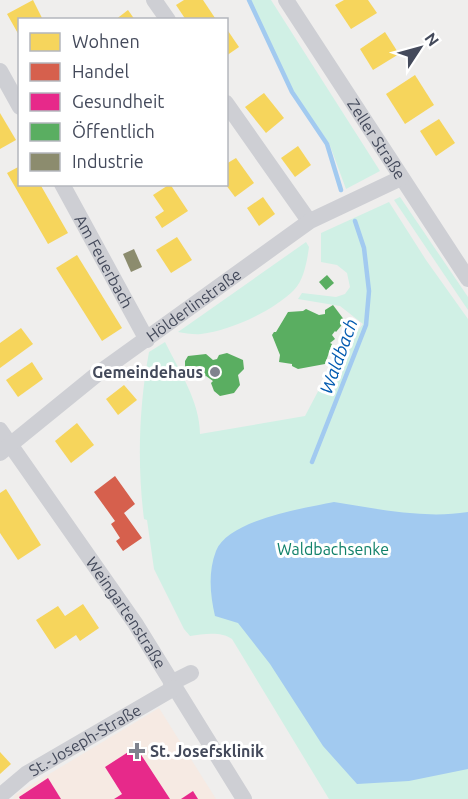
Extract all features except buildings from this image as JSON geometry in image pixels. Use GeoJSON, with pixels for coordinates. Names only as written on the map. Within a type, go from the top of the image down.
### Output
{"type":"FeatureCollection","features":[{"type":"Feature","properties":{"kind":"street"},"geometry":{"type":"LineString","coordinates":[[154,0],[167,18]]}},
{"type":"Feature","properties":{"kind":"street","name":"Zeller Straße"},"geometry":{"type":"LineString","coordinates":[[286,0],[468,279]]}},
{"type":"Feature","properties":{"kind":"street"},"geometry":{"type":"LineString","coordinates":[[0,71],[18,103]]}},
{"type":"Feature","properties":{"kind":"street"},"geometry":{"type":"LineString","coordinates":[[228,106],[309,221]]}},
{"type":"Feature","properties":{"kind":"street","name":"Hölderlinstraße"},"geometry":{"type":"LineString","coordinates":[[5,449],[96,375],[309,221],[401,178]]}},
{"type":"Feature","properties":{"kind":"street","name":"Am Feuerbach"},"geometry":{"type":"LineString","coordinates":[[63,186],[147,340]]}},
{"type":"Feature","properties":{"kind":"street","name":"Weingartenstraße"},"geometry":{"type":"LineString","coordinates":[[0,430],[5,449],[135,623],[244,799]]}},
{"type":"Feature","properties":{"kind":"street","name":"St.-Joseph-Straße"},"geometry":{"type":"LineString","coordinates":[[0,796],[26,774],[191,673]]}},
{"type":"Feature","properties":{"kind":"shaded area","name":"St. Josefsklinik"},"geometry":{"type":"Polygon","coordinates":[[[159,708],[216,799],[13,799],[16,794],[159,708]]]}},
{"type":"Feature","properties":{"kind":"green space"},"geometry":{"type":"Polygon","coordinates":[[[249,0],[271,0],[380,171],[346,189],[329,143],[292,92],[249,0]]]}},
{"type":"Feature","properties":{"kind":"green space"},"geometry":{"type":"Polygon","coordinates":[[[400,197],[468,297],[468,310],[394,200],[400,197]]]}},
{"type":"Feature","properties":{"kind":"green space","name":"Waldbachsenke"},"geometry":{"type":"Polygon","coordinates":[[[389,202],[468,319],[468,799],[329,799],[232,639],[217,634],[190,636],[184,629],[154,569],[147,520],[144,519],[140,478],[140,436],[149,352],[165,342],[193,398],[200,434],[305,416],[333,363],[363,324],[340,306],[298,299],[302,293],[336,297],[345,294],[350,287],[347,273],[337,265],[321,262],[321,233],[389,202]]]}},
{"type":"Feature","properties":{"kind":"green space"},"geometry":{"type":"Polygon","coordinates":[[[306,242],[309,247],[303,276],[294,290],[285,298],[250,319],[225,329],[198,334],[178,332],[306,242]]]}},
{"type":"Feature","properties":{"kind":"water"},"geometry":{"type":"Polygon","coordinates":[[[334,502],[418,514],[468,512],[468,769],[409,781],[357,784],[323,746],[270,664],[238,623],[215,616],[211,575],[213,559],[223,540],[235,531],[268,517],[334,502]]]}},
{"type":"Feature","properties":{"kind":"waterway","name":"Waldbach"},"geometry":{"type":"LineString","coordinates":[[249,0],[292,92],[327,144],[341,190]]}},
{"type":"Feature","properties":{"kind":"waterway","name":"Waldbach"},"geometry":{"type":"LineString","coordinates":[[312,462],[366,325],[369,291],[364,248],[355,221]]}},
{"type":"Feature","properties":{"kind":"place","name":"Gemeindehaus"},"geometry":{"type":"Point","coordinates":[215,372]}},
{"type":"Feature","properties":{"kind":"place","name":"St. Josefsklinik"},"geometry":{"type":"Point","coordinates":[137,751]}}]}
